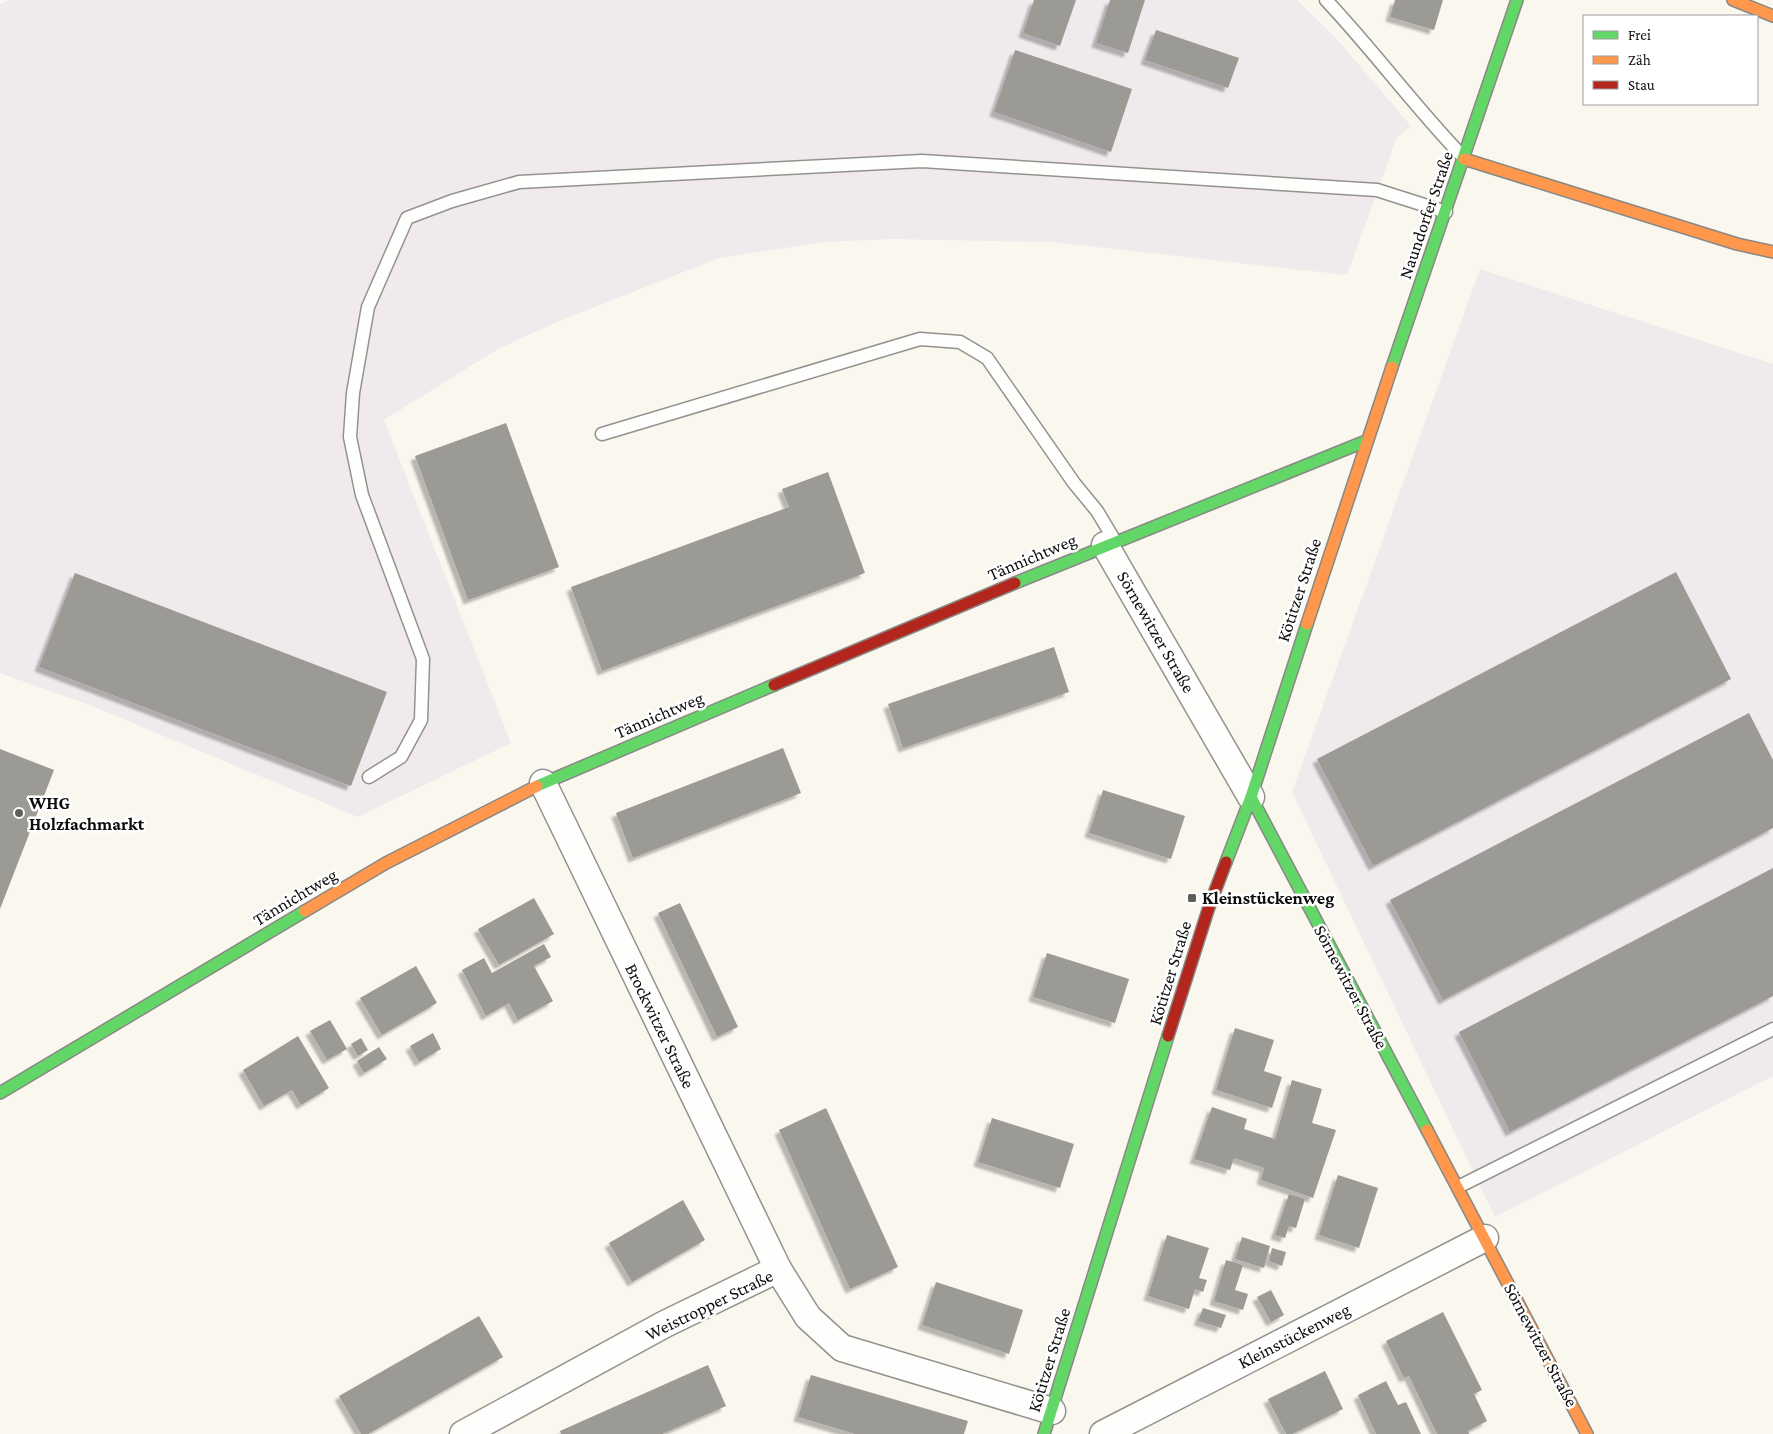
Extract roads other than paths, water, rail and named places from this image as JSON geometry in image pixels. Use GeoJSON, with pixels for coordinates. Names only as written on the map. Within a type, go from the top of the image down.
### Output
{"type":"FeatureCollection","features":[{"type":"Feature","properties":{"kind":"street","name":"Naundorfer Straße"},"geometry":{"type":"LineString","coordinates":[[1366,440],[1446,212],[1517,0]]}},
{"type":"Feature","properties":{"kind":"street"},"geometry":{"type":"LineString","coordinates":[[1733,0],[1773,16]]}},
{"type":"Feature","properties":{"kind":"street"},"geometry":{"type":"LineString","coordinates":[[1464,159],[1737,244],[1773,252]]}},
{"type":"Feature","properties":{"kind":"street","name":"Tännichtweg"},"geometry":{"type":"LineString","coordinates":[[0,1093],[386,863],[543,783],[1110,543],[1366,440]]}},
{"type":"Feature","properties":{"kind":"street","name":"Kötitzer Straße"},"geometry":{"type":"LineString","coordinates":[[1048,1422],[1209,907],[1251,797],[1366,440]]}},
{"type":"Feature","properties":{"kind":"street","name":"Sörnewitzer Straße"},"geometry":{"type":"LineString","coordinates":[[1110,543],[1251,797],[1588,1434]]}},
{"type":"Feature","properties":{"kind":"street","name":"Brockwitzer Straße"},"geometry":{"type":"LineString","coordinates":[[543,783],[778,1269]]}},
{"type":"Feature","properties":{"kind":"street","name":"Kleinstückenweg"},"geometry":{"type":"LineString","coordinates":[[1103,1434],[1485,1238]]}},
{"type":"Feature","properties":{"kind":"street","name":"Weistropper Straße"},"geometry":{"type":"LineString","coordinates":[[463,1434],[665,1324],[778,1269],[808,1317],[842,1348],[1048,1422]]}},
{"type":"Feature","properties":{"kind":"lane"},"geometry":{"type":"LineString","coordinates":[[1326,0],[1364,40],[1423,115],[1464,159]]}},
{"type":"Feature","properties":{"kind":"lane"},"geometry":{"type":"LineString","coordinates":[[369,777],[401,757],[422,720],[423,659],[362,495],[350,437],[353,393],[368,307],[407,218],[519,182],[922,161],[1377,190],[1446,212]]}},
{"type":"Feature","properties":{"kind":"lane"},"geometry":{"type":"LineString","coordinates":[[602,434],[920,339],[960,342],[988,358],[1074,484],[1097,510],[1110,543]]}},
{"type":"Feature","properties":{"kind":"lane"},"geometry":{"type":"LineString","coordinates":[[1458,1187],[1773,1029]]}},
{"type":"Feature","properties":{"kind":"place","name":"WHG Holzfachmarkt"},"geometry":{"type":"Point","coordinates":[19,813]}},
{"type":"Feature","properties":{"kind":"place","name":"Kleinstückenweg"},"geometry":{"type":"Point","coordinates":[1192,898]}}]}
